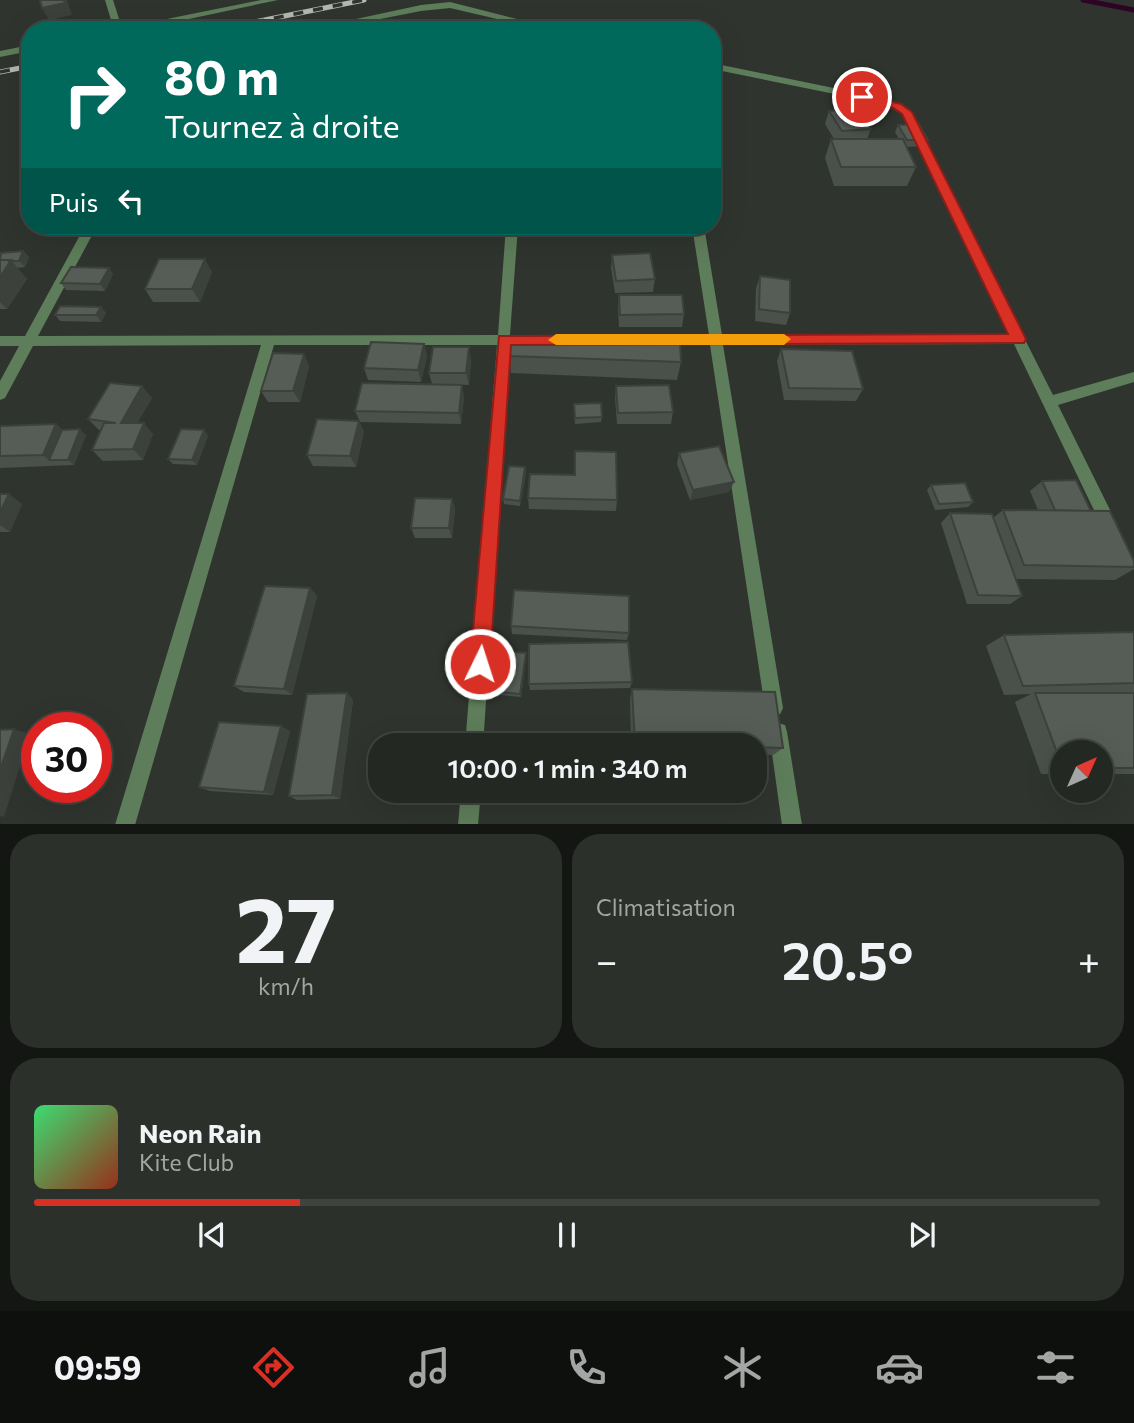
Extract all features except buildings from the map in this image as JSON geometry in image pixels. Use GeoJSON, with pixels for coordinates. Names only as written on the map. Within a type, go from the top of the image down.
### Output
{"type":"FeatureCollection","features":[{"type":"Feature","properties":{"kind":"street"},"geometry":{"type":"LineString","coordinates":[[109,0],[117,21]]}},
{"type":"Feature","properties":{"kind":"street"},"geometry":{"type":"LineString","coordinates":[[166,21],[274,0]]}},
{"type":"Feature","properties":{"kind":"street"},"geometry":{"type":"LineString","coordinates":[[355,21],[450,5],[520,21]]}},
{"type":"Feature","properties":{"kind":"street"},"geometry":{"type":"LineString","coordinates":[[200,21],[201,14]]}},
{"type":"Feature","properties":{"kind":"street"},"geometry":{"type":"LineString","coordinates":[[0,54],[21,50]]}},
{"type":"Feature","properties":{"kind":"street"},"geometry":{"type":"LineString","coordinates":[[721,68],[887,102],[906,112],[1116,537]]}},
{"type":"Feature","properties":{"kind":"street"},"geometry":{"type":"LineString","coordinates":[[0,394],[86,235]]}},
{"type":"Feature","properties":{"kind":"street"},"geometry":{"type":"LineString","coordinates":[[475,733],[511,235]]}},
{"type":"Feature","properties":{"kind":"street"},"geometry":{"type":"LineString","coordinates":[[699,235],[792,824]]}},
{"type":"Feature","properties":{"kind":"street"},"geometry":{"type":"LineString","coordinates":[[584,340],[1018,339]]}},
{"type":"Feature","properties":{"kind":"street"},"geometry":{"type":"LineString","coordinates":[[125,824],[270,340]]}},
{"type":"Feature","properties":{"kind":"street"},"geometry":{"type":"LineString","coordinates":[[0,341],[544,340]]}},
{"type":"Feature","properties":{"kind":"street"},"geometry":{"type":"LineString","coordinates":[[1049,402],[1134,377]]}},
{"type":"Feature","properties":{"kind":"street"},"geometry":{"type":"LineString","coordinates":[[468,824],[470,803]]}},
{"type":"Feature","properties":{"kind":"waterway"},"geometry":{"type":"LineString","coordinates":[[1083,0],[1134,10]]}},
{"type":"Feature","properties":{"kind":"railway"},"geometry":{"type":"LineString","coordinates":[[260,21],[364,0]]}},
{"type":"Feature","properties":{"kind":"railway"},"geometry":{"type":"LineString","coordinates":[[0,72],[21,68]]}},
{"type":"Feature","properties":{"kind":"slow traffic"},"geometry":{"type":"LineString","coordinates":[[556,340],[784,339]]}},
{"type":"Feature","properties":{"kind":"route"},"geometry":{"type":"LineString","coordinates":[[480,664],[504,340],[1018,339],[906,112],[887,102],[862,97]]}}]}
